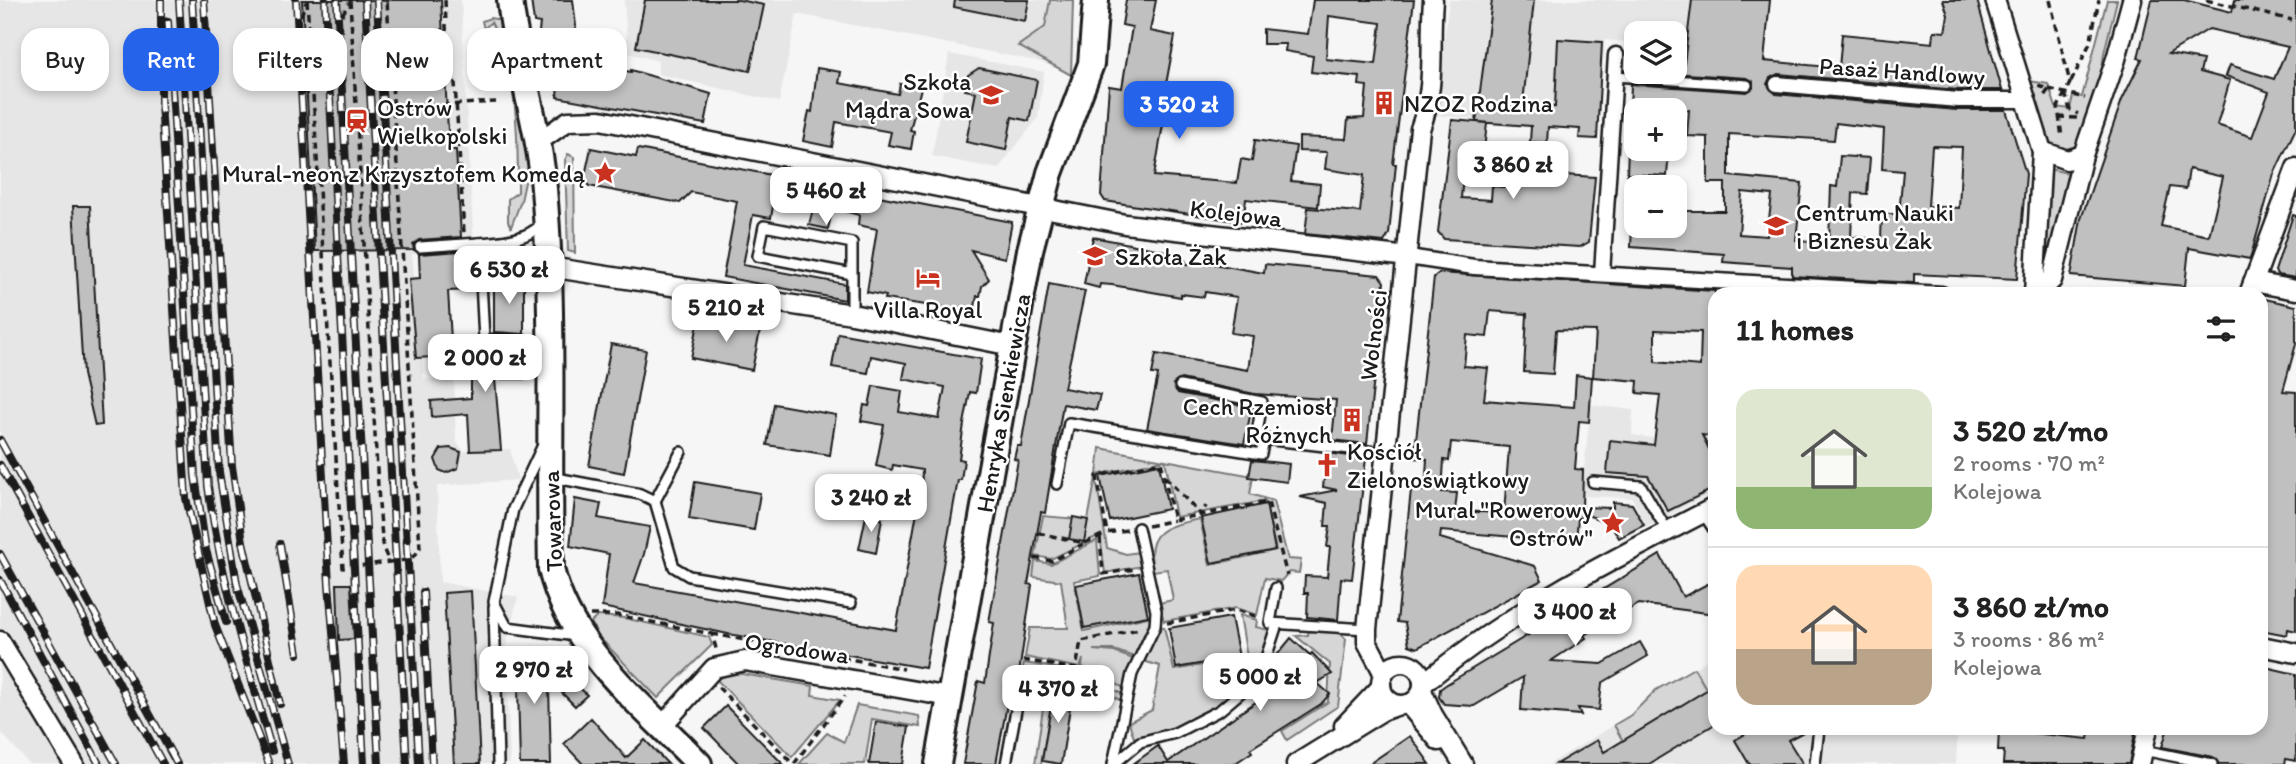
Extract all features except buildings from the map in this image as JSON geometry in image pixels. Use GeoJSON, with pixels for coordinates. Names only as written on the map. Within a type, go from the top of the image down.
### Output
{"type":"FeatureCollection","features":[{"type":"Feature","properties":{"kind":"main road","name":"Towarowa"},"geometry":{"type":"LineString","coordinates":[[510,0],[538,142],[546,220],[549,267],[551,569],[562,603],[583,626],[603,665],[699,764]]}},
{"type":"Feature","properties":{"kind":"main road","name":"Henryka Sienkiewicza"},"geometry":{"type":"LineString","coordinates":[[938,764],[1039,208],[1091,64],[1096,0]]}},
{"type":"Feature","properties":{"kind":"street","name":"Wolności"},"geometry":{"type":"LineString","coordinates":[[1382,680],[1367,642],[1367,629],[1420,129],[1429,106],[1434,48],[1431,23],[1433,0]]}},
{"type":"Feature","properties":{"kind":"street"},"geometry":{"type":"LineString","coordinates":[[1994,0],[2042,151],[2033,268],[2035,287]]}},
{"type":"Feature","properties":{"kind":"street"},"geometry":{"type":"LineString","coordinates":[[2044,287],[2052,280],[2084,155],[2132,0]]}},
{"type":"Feature","properties":{"kind":"street"},"geometry":{"type":"LineString","coordinates":[[1602,273],[1616,55]]}},
{"type":"Feature","properties":{"kind":"street","name":"Pasaż Handlowy"},"geometry":{"type":"LineString","coordinates":[[1777,84],[1958,100],[2025,100]]}},
{"type":"Feature","properties":{"kind":"street","name":"Kolejowa"},"geometry":{"type":"LineString","coordinates":[[538,142],[568,121],[600,120],[1125,224],[1408,257],[1443,264],[1829,287]]}},
{"type":"Feature","properties":{"kind":"street"},"geometry":{"type":"LineString","coordinates":[[2042,151],[2067,160],[2084,155]]}},
{"type":"Feature","properties":{"kind":"street"},"geometry":{"type":"LineString","coordinates":[[2251,287],[2296,168]]}},
{"type":"Feature","properties":{"kind":"street"},"geometry":{"type":"LineString","coordinates":[[549,267],[852,314],[1012,346]]}},
{"type":"Feature","properties":{"kind":"street"},"geometry":{"type":"LineString","coordinates":[[2268,289],[2296,290]]}},
{"type":"Feature","properties":{"kind":"street"},"geometry":{"type":"LineString","coordinates":[[1321,748],[1394,664],[1413,666],[1431,663],[1475,643],[1586,576],[1708,511]]}},
{"type":"Feature","properties":{"kind":"street"},"geometry":{"type":"LineString","coordinates":[[0,641],[74,764]]}},
{"type":"Feature","properties":{"kind":"street"},"geometry":{"type":"LineString","coordinates":[[1302,762],[1321,748],[1403,704],[1475,643]]}},
{"type":"Feature","properties":{"kind":"street"},"geometry":{"type":"LineString","coordinates":[[2268,647],[2295,653]]}},
{"type":"Feature","properties":{"kind":"street","name":"Ogrodowa"},"geometry":{"type":"LineString","coordinates":[[714,670],[745,661],[950,697]]}},
{"type":"Feature","properties":{"kind":"street"},"geometry":{"type":"LineString","coordinates":[[1413,666],[1433,715],[1461,764]]}},
{"type":"Feature","properties":{"kind":"street"},"geometry":{"type":"LineString","coordinates":[[662,726],[714,670]]}},
{"type":"Feature","properties":{"kind":"street"},"geometry":{"type":"LineString","coordinates":[[1382,680],[1387,698],[1403,704],[1461,764]]}},
{"type":"Feature","properties":{"kind":"street"},"geometry":{"type":"LineString","coordinates":[[2142,757],[2147,735]]}},
{"type":"Feature","properties":{"kind":"lane"},"geometry":{"type":"LineString","coordinates":[[1614,76],[1747,85]]}},
{"type":"Feature","properties":{"kind":"lane"},"geometry":{"type":"LineString","coordinates":[[420,247],[506,241],[534,232],[546,220]]}},
{"type":"Feature","properties":{"kind":"lane"},"geometry":{"type":"LineString","coordinates":[[852,274],[758,257],[764,226],[852,243],[852,274],[852,314]]}},
{"type":"Feature","properties":{"kind":"lane"},"geometry":{"type":"LineString","coordinates":[[480,243],[484,339],[549,342]]}},
{"type":"Feature","properties":{"kind":"lane"},"geometry":{"type":"LineString","coordinates":[[1180,386],[1262,402],[1257,433],[1264,439],[1385,453]]}},
{"type":"Feature","properties":{"kind":"lane"},"geometry":{"type":"LineString","coordinates":[[1057,485],[1069,423],[1261,454],[1264,439]]}},
{"type":"Feature","properties":{"kind":"lane"},"geometry":{"type":"LineString","coordinates":[[498,764],[494,602],[513,509],[550,431]]}},
{"type":"Feature","properties":{"kind":"lane"},"geometry":{"type":"LineString","coordinates":[[681,452],[655,501],[674,567],[690,576],[851,603]]}},
{"type":"Feature","properties":{"kind":"lane"},"geometry":{"type":"LineString","coordinates":[[550,477],[640,494],[655,501]]}},
{"type":"Feature","properties":{"kind":"lane"},"geometry":{"type":"LineString","coordinates":[[1593,481],[1642,486],[1668,532]]}},
{"type":"Feature","properties":{"kind":"lane"},"geometry":{"type":"LineString","coordinates":[[1113,764],[1132,674],[1155,626],[1156,611],[1138,528]]}},
{"type":"Feature","properties":{"kind":"lane"},"geometry":{"type":"LineString","coordinates":[[1113,764],[1140,742],[1175,733],[1220,710],[1260,676],[1274,623],[1276,588]]}},
{"type":"Feature","properties":{"kind":"lane"},"geometry":{"type":"LineString","coordinates":[[494,602],[507,626],[583,626]]}},
{"type":"Feature","properties":{"kind":"lane"},"geometry":{"type":"LineString","coordinates":[[1274,623],[1367,629]]}},
{"type":"Feature","properties":{"kind":"lane"},"geometry":{"type":"LineString","coordinates":[[1006,764],[1019,694]]}},
{"type":"Feature","properties":{"kind":"lane"},"geometry":{"type":"LineString","coordinates":[[1815,764],[1818,735]]}},
{"type":"Feature","properties":{"kind":"lane"},"geometry":{"type":"LineString","coordinates":[[2142,757],[2212,764]]}},
{"type":"Feature","properties":{"kind":"path"},"geometry":{"type":"LineString","coordinates":[[301,16],[307,0]]}},
{"type":"Feature","properties":{"kind":"path"},"geometry":{"type":"LineString","coordinates":[[307,0],[343,568],[408,561],[416,556],[420,548],[389,0],[381,1]]}},
{"type":"Feature","properties":{"kind":"path"},"geometry":{"type":"LineString","coordinates":[[445,0],[449,75],[455,83],[457,104],[464,244]]}},
{"type":"Feature","properties":{"kind":"path"},"geometry":{"type":"LineString","coordinates":[[2050,0],[2070,83]]}},
{"type":"Feature","properties":{"kind":"path"},"geometry":{"type":"LineString","coordinates":[[2062,138],[2058,107],[2090,43],[2099,0]]}},
{"type":"Feature","properties":{"kind":"path"},"geometry":{"type":"LineString","coordinates":[[2206,0],[2292,20]]}},
{"type":"Feature","properties":{"kind":"path"},"geometry":{"type":"LineString","coordinates":[[350,1],[380,515],[383,548],[389,562]]}},
{"type":"Feature","properties":{"kind":"path"},"geometry":{"type":"LineString","coordinates":[[342,15],[350,1]]}},
{"type":"Feature","properties":{"kind":"path"},"geometry":{"type":"LineString","coordinates":[[2049,89],[2093,100]]}},
{"type":"Feature","properties":{"kind":"path"},"geometry":{"type":"LineString","coordinates":[[2058,117],[2088,120],[2070,110],[2065,93]]}},
{"type":"Feature","properties":{"kind":"path"},"geometry":{"type":"LineString","coordinates":[[394,108],[496,102]]}},
{"type":"Feature","properties":{"kind":"path"},"geometry":{"type":"LineString","coordinates":[[1107,533],[1097,477],[1161,462],[1174,520]]}},
{"type":"Feature","properties":{"kind":"path"},"geometry":{"type":"LineString","coordinates":[[1164,475],[1201,515]]}},
{"type":"Feature","properties":{"kind":"path"},"geometry":{"type":"LineString","coordinates":[[1034,558],[1052,561],[1107,533],[1268,502],[1287,576]]}},
{"type":"Feature","properties":{"kind":"path"},"geometry":{"type":"LineString","coordinates":[[1201,515],[1206,506]]}},
{"type":"Feature","properties":{"kind":"path"},"geometry":{"type":"LineString","coordinates":[[1038,533],[1085,543]]}},
{"type":"Feature","properties":{"kind":"path"},"geometry":{"type":"LineString","coordinates":[[1100,537],[1103,574],[1147,567]]}},
{"type":"Feature","properties":{"kind":"path"},"geometry":{"type":"LineString","coordinates":[[1076,669],[1081,641],[1236,610],[1274,623]]}},
{"type":"Feature","properties":{"kind":"path"},"geometry":{"type":"LineString","coordinates":[[583,626],[596,612],[917,672]]}},
{"type":"Feature","properties":{"kind":"path"},"geometry":{"type":"LineString","coordinates":[[712,634],[714,670],[794,764],[843,702],[849,679]]}},
{"type":"Feature","properties":{"kind":"path"},"geometry":{"type":"LineString","coordinates":[[1023,660],[1076,669],[1128,693]]}},
{"type":"Feature","properties":{"kind":"shaded area"},"geometry":{"type":"Polygon","coordinates":[[[0,0],[461,0],[474,250],[412,254],[424,379],[454,379],[456,441],[464,451],[510,449],[518,480],[437,486],[440,582],[518,597],[506,645],[510,764],[29,764],[0,731],[0,0]]]}},
{"type":"Feature","properties":{"kind":"shaded area"},"geometry":{"type":"Polygon","coordinates":[[[624,0],[1072,0],[1067,73],[1041,62],[797,14],[779,102],[658,74],[658,61],[628,53],[624,0]]]}},
{"type":"Feature","properties":{"kind":"shaded area"},"geometry":{"type":"Polygon","coordinates":[[[1050,0],[1073,0],[1071,75],[1018,46],[1045,27],[1050,0]]]}},
{"type":"Feature","properties":{"kind":"shaded area"},"geometry":{"type":"Polygon","coordinates":[[[1449,0],[1692,0],[1687,39],[1687,21],[1624,21],[1624,42],[1605,40],[1597,130],[1435,115],[1449,0]]]}},
{"type":"Feature","properties":{"kind":"shaded area"},"geometry":{"type":"Polygon","coordinates":[[[2107,0],[2117,0],[2104,53],[2100,86],[2078,148],[2071,153],[2047,145],[2029,81],[2048,84],[2056,107],[2070,109],[2073,96],[2082,97],[2107,0]]]}},
{"type":"Feature","properties":{"kind":"shaded area"},"geometry":{"type":"Polygon","coordinates":[[[490,18],[501,20],[503,28],[494,28],[491,22],[484,28],[482,21],[490,18]]]}},
{"type":"Feature","properties":{"kind":"shaded area","name":"Szkoła Mądra Sowa"},"geometry":{"type":"Polygon","coordinates":[[[949,54],[1044,72],[1038,118],[998,169],[932,156],[949,54]]]}},
{"type":"Feature","properties":{"kind":"shaded area"},"geometry":{"type":"Polygon","coordinates":[[[512,91],[516,91],[530,159],[521,201],[511,227],[508,222],[508,199],[518,192],[512,91]]]}},
{"type":"Feature","properties":{"kind":"shaded area"},"geometry":{"type":"Polygon","coordinates":[[[568,154],[574,157],[575,253],[568,251],[565,160],[568,154]]]}},
{"type":"Feature","properties":{"kind":"shaded area"},"geometry":{"type":"Polygon","coordinates":[[[2049,169],[2068,173],[2043,282],[2049,169]]]}},
{"type":"Feature","properties":{"kind":"shaded area"},"geometry":{"type":"Polygon","coordinates":[[[1591,405],[1633,410],[1632,435],[1708,446],[1708,495],[1647,527],[1632,498],[1581,496],[1591,405]]]}},
{"type":"Feature","properties":{"kind":"shaded area"},"geometry":{"type":"Polygon","coordinates":[[[1100,448],[1159,459],[1164,460],[1097,475],[1100,448]]]}},
{"type":"Feature","properties":{"kind":"shaded area"},"geometry":{"type":"Polygon","coordinates":[[[1165,460],[1253,476],[1250,494],[1273,501],[1288,559],[1301,560],[1299,573],[1289,572],[1281,581],[1265,578],[1257,615],[1236,608],[1164,621],[1159,603],[1173,600],[1167,569],[1153,571],[1151,557],[1155,538],[1160,532],[1177,524],[1200,519],[1210,565],[1276,550],[1265,501],[1176,517],[1165,460]]]}},
{"type":"Feature","properties":{"kind":"shaded area"},"geometry":{"type":"Polygon","coordinates":[[[1096,477],[1107,548],[1126,554],[1139,552],[1142,566],[1105,573],[1100,535],[1051,559],[1035,556],[1043,516],[1088,520],[1096,477]]]}},
{"type":"Feature","properties":{"kind":"shaded area"},"geometry":{"type":"Polygon","coordinates":[[[1097,540],[1100,576],[1074,581],[1084,631],[1152,616],[1134,657],[1114,650],[1093,650],[1114,652],[1133,659],[1124,688],[1082,667],[1083,659],[1080,668],[1025,657],[1030,628],[1068,628],[1061,581],[1033,577],[1035,561],[1051,564],[1097,540]]]}},
{"type":"Feature","properties":{"kind":"shaded area"},"geometry":{"type":"Polygon","coordinates":[[[1240,615],[1257,620],[1256,627],[1273,631],[1259,666],[1247,685],[1223,706],[1195,720],[1134,738],[1129,722],[1152,710],[1160,666],[1143,661],[1158,628],[1164,627],[1174,670],[1247,657],[1240,615]]]}},
{"type":"Feature","properties":{"kind":"shaded area"},"geometry":{"type":"Polygon","coordinates":[[[598,616],[624,618],[709,637],[712,645],[658,698],[598,636],[591,622],[598,616]]]}},
{"type":"Feature","properties":{"kind":"shaded area"},"geometry":{"type":"Polygon","coordinates":[[[1309,629],[1338,631],[1346,639],[1338,706],[1287,740],[1282,731],[1328,702],[1330,664],[1296,636],[1308,635],[1309,629]]]}},
{"type":"Feature","properties":{"kind":"shaded area"},"geometry":{"type":"Polygon","coordinates":[[[1708,660],[1708,735],[1958,735],[1956,764],[1549,764],[1631,715],[1656,690],[1708,660]]]}},
{"type":"Feature","properties":{"kind":"shaded area"},"geometry":{"type":"Polygon","coordinates":[[[1024,663],[1075,671],[1123,694],[1122,701],[1075,678],[1073,688],[1054,686],[1041,764],[1035,764],[1045,694],[1018,689],[1024,663]]]}},
{"type":"Feature","properties":{"kind":"shaded area"},"geometry":{"type":"Polygon","coordinates":[[[1694,668],[1707,690],[1623,741],[1614,725],[1631,715],[1656,690],[1694,668]]]}},
{"type":"Feature","properties":{"kind":"shaded area"},"geometry":{"type":"Polygon","coordinates":[[[730,672],[813,686],[812,695],[840,700],[792,757],[716,679],[730,672]]]}},
{"type":"Feature","properties":{"kind":"shaded area"},"geometry":{"type":"Polygon","coordinates":[[[857,705],[919,716],[920,727],[872,719],[865,764],[799,764],[827,733],[844,742],[857,705]]]}},
{"type":"Feature","properties":{"kind":"railway"},"geometry":{"type":"LineString","coordinates":[[161,0],[161,103],[186,498],[215,625],[269,764]]}},
{"type":"Feature","properties":{"kind":"railway"},"geometry":{"type":"LineString","coordinates":[[179,0],[208,486],[227,586],[272,751]]}},
{"type":"Feature","properties":{"kind":"railway"},"geometry":{"type":"LineString","coordinates":[[192,0],[219,472],[237,584],[288,764]]}},
{"type":"Feature","properties":{"kind":"railway"},"geometry":{"type":"LineString","coordinates":[[204,0],[232,466],[243,542],[280,704]]}},
{"type":"Feature","properties":{"kind":"railway"},"geometry":{"type":"LineString","coordinates":[[296,0],[329,584],[344,764]]}},
{"type":"Feature","properties":{"kind":"railway"},"geometry":{"type":"LineString","coordinates":[[325,0],[364,764]]}},
{"type":"Feature","properties":{"kind":"railway"},"geometry":{"type":"LineString","coordinates":[[337,0],[379,764]]}},
{"type":"Feature","properties":{"kind":"railway"},"geometry":{"type":"LineString","coordinates":[[365,0],[407,764]]}},
{"type":"Feature","properties":{"kind":"railway"},"geometry":{"type":"LineString","coordinates":[[377,0],[419,764]]}},
{"type":"Feature","properties":{"kind":"railway"},"geometry":{"type":"LineString","coordinates":[[168,21],[195,476],[206,550],[226,622]]}},
{"type":"Feature","properties":{"kind":"railway"},"geometry":{"type":"LineString","coordinates":[[0,440],[177,764]]}},
{"type":"Feature","properties":{"kind":"railway"},"geometry":{"type":"LineString","coordinates":[[0,465],[163,764]]}},
{"type":"Feature","properties":{"kind":"railway"},"geometry":{"type":"LineString","coordinates":[[280,544],[298,654]]}},
{"type":"Feature","properties":{"kind":"railway"},"geometry":{"type":"LineString","coordinates":[[0,554],[116,764]]}},
{"type":"Feature","properties":{"kind":"railway"},"geometry":{"type":"LineString","coordinates":[[0,580],[99,764]]}},
{"type":"Feature","properties":{"kind":"railway"},"geometry":{"type":"LineString","coordinates":[[423,592],[432,764]]}},
{"type":"Feature","properties":{"kind":"place","name":"Szkoła Mądra Sowa"},"geometry":{"type":"Point","coordinates":[991,95]}},
{"type":"Feature","properties":{"kind":"place","name":"NZOZ Rodzina"},"geometry":{"type":"Point","coordinates":[1384,103]}},
{"type":"Feature","properties":{"kind":"place","name":"Ostrów Wielkopolski"},"geometry":{"type":"Point","coordinates":[357,121]}},
{"type":"Feature","properties":{"kind":"place","name":"Mural-neon z Krzysztofem Komedą"},"geometry":{"type":"Point","coordinates":[605,173]}},
{"type":"Feature","properties":{"kind":"place","name":"Centrum Nauki i Biznesu Żak"},"geometry":{"type":"Point","coordinates":[1776,226]}},
{"type":"Feature","properties":{"kind":"place","name":"Szkoła Żak"},"geometry":{"type":"Point","coordinates":[1095,256]}},
{"type":"Feature","properties":{"kind":"place","name":"Villa Royal"},"geometry":{"type":"Point","coordinates":[928,278]}},
{"type":"Feature","properties":{"kind":"place","name":"Cech Rzemiosł Różnych"},"geometry":{"type":"Point","coordinates":[1352,420]}},
{"type":"Feature","properties":{"kind":"place","name":"Kościół Zielonoświątkowy"},"geometry":{"type":"Point","coordinates":[1327,465]}},
{"type":"Feature","properties":{"kind":"place","name":"Mural \"Rowerowy Ostrów\""},"geometry":{"type":"Point","coordinates":[1613,523]}}]}
